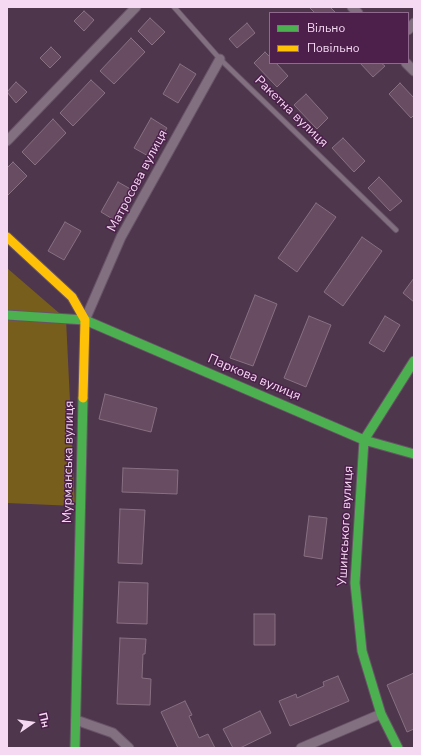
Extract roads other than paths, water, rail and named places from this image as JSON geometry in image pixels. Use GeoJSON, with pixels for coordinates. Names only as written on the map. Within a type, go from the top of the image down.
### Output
{"type":"FeatureCollection","features":[{"type":"Feature","properties":{"kind":"street"},"geometry":{"type":"LineString","coordinates":[[7,141],[136,7]]}},
{"type":"Feature","properties":{"kind":"street","name":"Матросова вулиця"},"geometry":{"type":"LineString","coordinates":[[85,320],[121,237],[220,58]]}},
{"type":"Feature","properties":{"kind":"street"},"geometry":{"type":"LineString","coordinates":[[7,237],[72,297],[85,320]]}},
{"type":"Feature","properties":{"kind":"street","name":"Паркова вулиця"},"geometry":{"type":"LineString","coordinates":[[7,315],[85,320],[364,440],[414,454]]}},
{"type":"Feature","properties":{"kind":"street","name":"Мурманська вулиця"},"geometry":{"type":"LineString","coordinates":[[75,748],[85,320]]}},
{"type":"Feature","properties":{"kind":"street","name":"Ушинського вулиця"},"geometry":{"type":"LineString","coordinates":[[398,748],[381,714],[362,651],[355,583],[364,440],[414,361]]}},
{"type":"Feature","properties":{"kind":"street"},"geometry":{"type":"LineString","coordinates":[[301,748],[381,714]]}},
{"type":"Feature","properties":{"kind":"street"},"geometry":{"type":"LineString","coordinates":[[76,720],[113,733],[129,748]]}},
{"type":"Feature","properties":{"kind":"lane","name":"Ракетна вулиця"},"geometry":{"type":"LineString","coordinates":[[174,7],[220,58],[396,230]]}}]}
